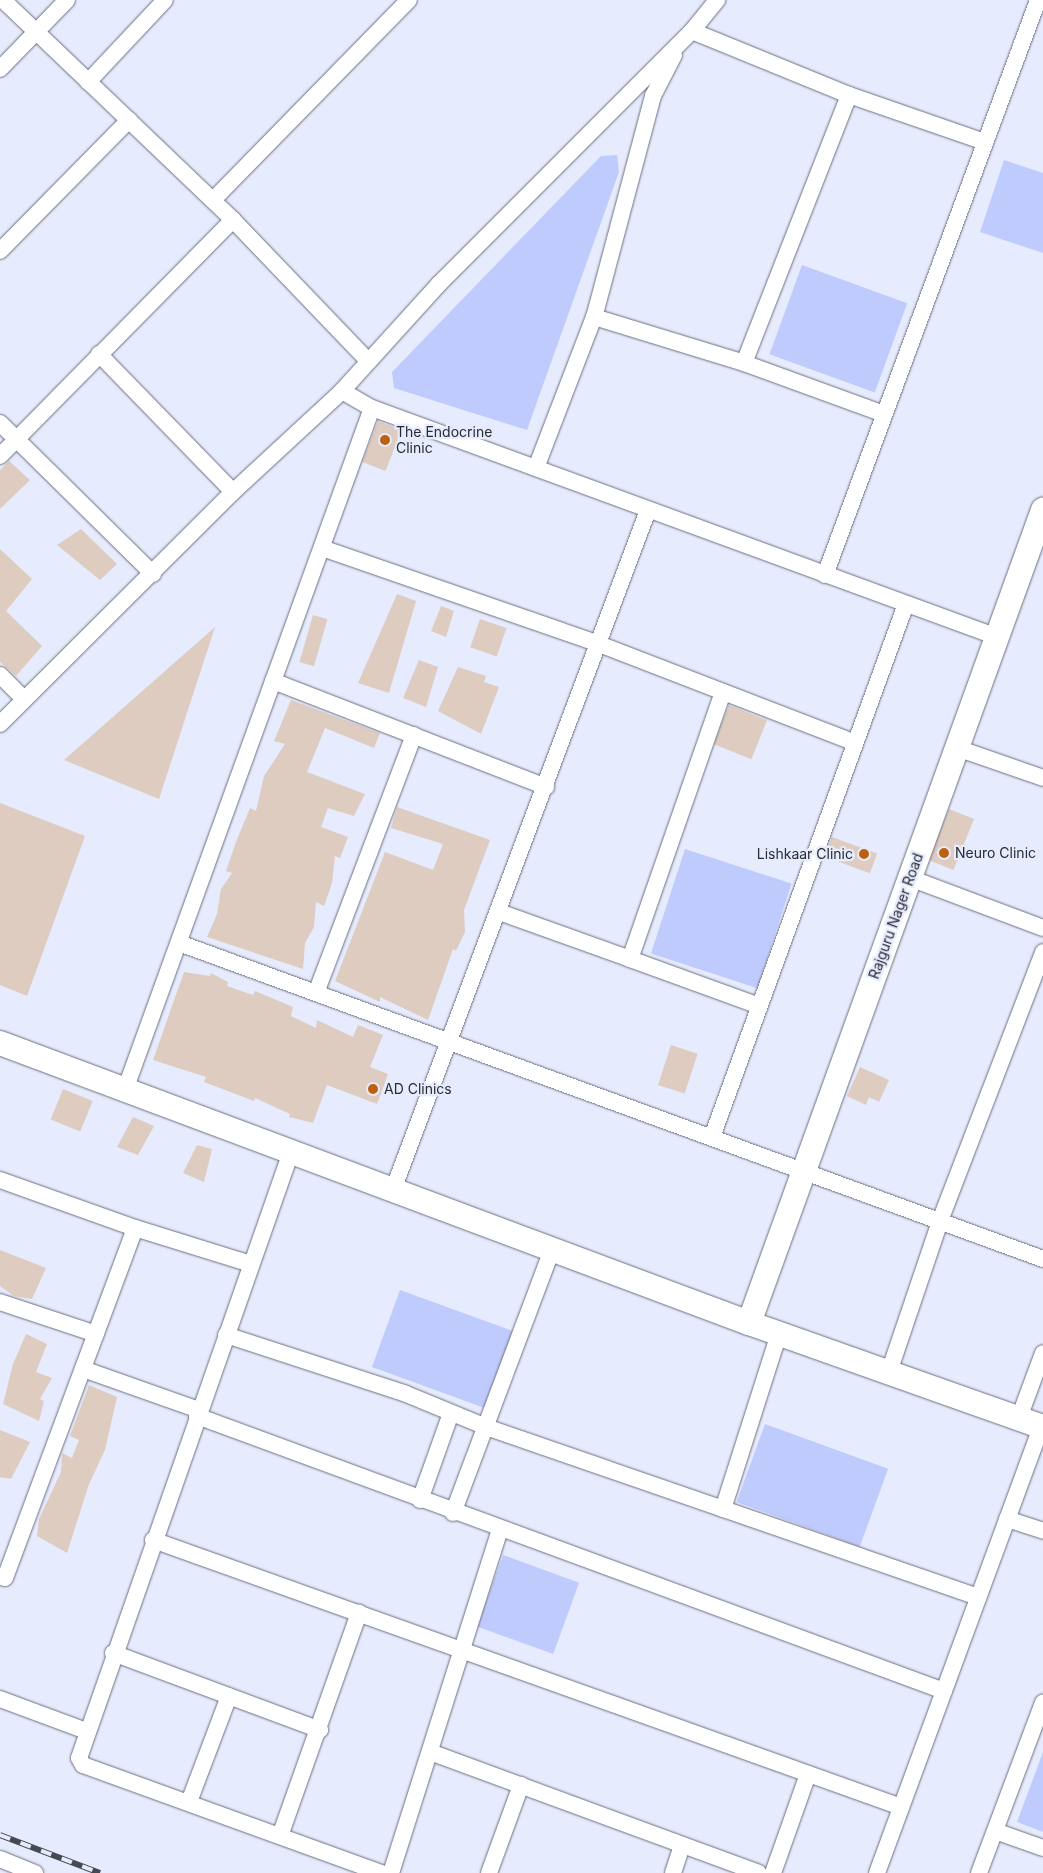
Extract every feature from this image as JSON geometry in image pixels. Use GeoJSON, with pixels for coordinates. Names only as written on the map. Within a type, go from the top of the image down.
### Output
{"type":"FeatureCollection","features":[{"type":"Feature","properties":{"kind":"street"},"geometry":{"type":"LineString","coordinates":[[3,0],[213,200],[368,361]]}},
{"type":"Feature","properties":{"kind":"street"},"geometry":{"type":"LineString","coordinates":[[0,69],[67,0]]}},
{"type":"Feature","properties":{"kind":"street"},"geometry":{"type":"LineString","coordinates":[[88,82],[165,0]]}},
{"type":"Feature","properties":{"kind":"street"},"geometry":{"type":"LineString","coordinates":[[213,200],[409,0]]}},
{"type":"Feature","properties":{"kind":"street"},"geometry":{"type":"LineString","coordinates":[[0,724],[153,574],[233,492],[342,391],[439,284],[687,36],[718,0]]}},
{"type":"Feature","properties":{"kind":"street"},"geometry":{"type":"LineString","coordinates":[[826,575],[1038,0]]}},
{"type":"Feature","properties":{"kind":"street"},"geometry":{"type":"LineString","coordinates":[[687,36],[985,142]]}},
{"type":"Feature","properties":{"kind":"street"},"geometry":{"type":"LineString","coordinates":[[536,468],[594,317],[653,96],[687,36]]}},
{"type":"Feature","properties":{"kind":"street"},"geometry":{"type":"LineString","coordinates":[[744,363],[849,95]]}},
{"type":"Feature","properties":{"kind":"street"},"geometry":{"type":"LineString","coordinates":[[0,251],[129,120]]}},
{"type":"Feature","properties":{"kind":"street"},"geometry":{"type":"LineString","coordinates":[[0,456],[233,220]]}},
{"type":"Feature","properties":{"kind":"street"},"geometry":{"type":"LineString","coordinates":[[594,317],[744,363],[884,414]]}},
{"type":"Feature","properties":{"kind":"street"},"geometry":{"type":"LineString","coordinates":[[99,354],[233,492]]}},
{"type":"Feature","properties":{"kind":"street"},"geometry":{"type":"LineString","coordinates":[[342,391],[372,408],[997,637]]}},
{"type":"Feature","properties":{"kind":"street"},"geometry":{"type":"LineString","coordinates":[[125,1090],[372,408]]}},
{"type":"Feature","properties":{"kind":"street"},"geometry":{"type":"LineString","coordinates":[[0,423],[153,574]]}},
{"type":"Feature","properties":{"kind":"street"},"geometry":{"type":"LineString","coordinates":[[393,1190],[451,1042],[648,510]]}},
{"type":"Feature","properties":{"kind":"street","name":"Rajguru Nager Road"},"geometry":{"type":"LineString","coordinates":[[749,1323],[1043,510]]}},
{"type":"Feature","properties":{"kind":"street"},"geometry":{"type":"LineString","coordinates":[[322,548],[599,644],[855,743]]}},
{"type":"Feature","properties":{"kind":"street"},"geometry":{"type":"LineString","coordinates":[[712,1137],[906,604]]}},
{"type":"Feature","properties":{"kind":"street"},"geometry":{"type":"LineString","coordinates":[[0,675],[24,699]]}},
{"type":"Feature","properties":{"kind":"street"},"geometry":{"type":"LineString","coordinates":[[274,681],[546,786]]}},
{"type":"Feature","properties":{"kind":"street"},"geometry":{"type":"LineString","coordinates":[[630,959],[723,692]]}},
{"type":"Feature","properties":{"kind":"street"},"geometry":{"type":"LineString","coordinates":[[316,993],[414,736]]}},
{"type":"Feature","properties":{"kind":"street"},"geometry":{"type":"LineString","coordinates":[[957,748],[1043,778]]}},
{"type":"Feature","properties":{"kind":"street"},"geometry":{"type":"LineString","coordinates":[[910,878],[1043,928]]}},
{"type":"Feature","properties":{"kind":"street"},"geometry":{"type":"LineString","coordinates":[[499,912],[759,1006]]}},
{"type":"Feature","properties":{"kind":"street"},"geometry":{"type":"LineString","coordinates":[[179,943],[1043,1259]]}},
{"type":"Feature","properties":{"kind":"street"},"geometry":{"type":"LineString","coordinates":[[889,1372],[940,1221],[1043,952]]}},
{"type":"Feature","properties":{"kind":"street"},"geometry":{"type":"LineString","coordinates":[[0,1043],[749,1323],[1042,1427],[877,1873]]}},
{"type":"Feature","properties":{"kind":"street"},"geometry":{"type":"LineString","coordinates":[[291,1152],[79,1751],[83,1765],[382,1873]]}},
{"type":"Feature","properties":{"kind":"street"},"geometry":{"type":"LineString","coordinates":[[0,1180],[135,1228],[251,1264]]}},
{"type":"Feature","properties":{"kind":"street"},"geometry":{"type":"LineString","coordinates":[[2,1582],[135,1228]]}},
{"type":"Feature","properties":{"kind":"street"},"geometry":{"type":"LineString","coordinates":[[453,1513],[552,1250]]}},
{"type":"Feature","properties":{"kind":"street"},"geometry":{"type":"LineString","coordinates":[[0,1302],[96,1334]]}},
{"type":"Feature","properties":{"kind":"street"},"geometry":{"type":"LineString","coordinates":[[723,1509],[779,1333]]}},
{"type":"Feature","properties":{"kind":"street"},"geometry":{"type":"LineString","coordinates":[[226,1335],[406,1394],[486,1427],[978,1597]]}},
{"type":"Feature","properties":{"kind":"street"},"geometry":{"type":"LineString","coordinates":[[1019,1418],[1043,1353]]}},
{"type":"Feature","properties":{"kind":"street"},"geometry":{"type":"LineString","coordinates":[[83,1369],[453,1513],[944,1691]]}},
{"type":"Feature","properties":{"kind":"street"},"geometry":{"type":"LineString","coordinates":[[420,1500],[451,1413]]}},
{"type":"Feature","properties":{"kind":"street"},"geometry":{"type":"LineString","coordinates":[[1007,1519],[1043,1531]]}},
{"type":"Feature","properties":{"kind":"street"},"geometry":{"type":"LineString","coordinates":[[391,1873],[463,1651],[500,1529]]}},
{"type":"Feature","properties":{"kind":"street"},"geometry":{"type":"LineString","coordinates":[[154,1540],[901,1808]]}},
{"type":"Feature","properties":{"kind":"street"},"geometry":{"type":"LineString","coordinates":[[280,1836],[320,1730],[359,1613]]}},
{"type":"Feature","properties":{"kind":"street"},"geometry":{"type":"LineString","coordinates":[[114,1653],[320,1730]]}},
{"type":"Feature","properties":{"kind":"street"},"geometry":{"type":"LineString","coordinates":[[189,1802],[228,1696]]}},
{"type":"Feature","properties":{"kind":"street"},"geometry":{"type":"LineString","coordinates":[[0,1699],[86,1731]]}},
{"type":"Feature","properties":{"kind":"street"},"geometry":{"type":"LineString","coordinates":[[979,1873],[1043,1704]]}},
{"type":"Feature","properties":{"kind":"street"},"geometry":{"type":"LineString","coordinates":[[430,1752],[758,1873]]}},
{"type":"Feature","properties":{"kind":"street"},"geometry":{"type":"LineString","coordinates":[[773,1873],[808,1774]]}},
{"type":"Feature","properties":{"kind":"street"},"geometry":{"type":"LineString","coordinates":[[489,1873],[521,1785]]}},
{"type":"Feature","properties":{"kind":"street"},"geometry":{"type":"LineString","coordinates":[[995,1831],[1043,1848]]}},
{"type":"Feature","properties":{"kind":"street"},"geometry":{"type":"LineString","coordinates":[[673,1873],[682,1845]]}},
{"type":"Feature","properties":{"kind":"street"},"geometry":{"type":"LineString","coordinates":[[0,1859],[35,1873]]}},
{"type":"Feature","properties":{"kind":"shaded area"},"geometry":{"type":"Polygon","coordinates":[[[617,155],[619,172],[527,430],[394,388],[392,372],[601,156],[617,155]]]}},
{"type":"Feature","properties":{"kind":"shaded area"},"geometry":{"type":"Polygon","coordinates":[[[1004,160],[1043,173],[1043,253],[980,232],[1004,160]]]}},
{"type":"Feature","properties":{"kind":"shaded area"},"geometry":{"type":"Polygon","coordinates":[[[802,265],[907,303],[875,393],[770,354],[802,265]]]}},
{"type":"Feature","properties":{"kind":"shaded area"},"geometry":{"type":"Polygon","coordinates":[[[685,849],[792,884],[758,988],[651,954],[685,849]]]}},
{"type":"Feature","properties":{"kind":"shaded area"},"geometry":{"type":"Polygon","coordinates":[[[400,1290],[520,1334],[492,1411],[372,1367],[400,1290]]]}},
{"type":"Feature","properties":{"kind":"shaded area"},"geometry":{"type":"Polygon","coordinates":[[[765,1424],[888,1469],[860,1547],[737,1502],[765,1424]]]}},
{"type":"Feature","properties":{"kind":"shaded area"},"geometry":{"type":"Polygon","coordinates":[[[503,1555],[579,1583],[553,1654],[477,1626],[503,1555]]]}},
{"type":"Feature","properties":{"kind":"shaded area"},"geometry":{"type":"Polygon","coordinates":[[[1043,1752],[1043,1832],[1017,1822],[1043,1752]]]}},
{"type":"Feature","properties":{"kind":"building"},"geometry":{"type":"Polygon","coordinates":[[[378,421],[401,430],[386,471],[362,462],[378,421]]]}},
{"type":"Feature","properties":{"kind":"building"},"geometry":{"type":"Polygon","coordinates":[[[9,461],[30,480],[0,509],[0,470],[9,461]]]}},
{"type":"Feature","properties":{"kind":"building"},"geometry":{"type":"Polygon","coordinates":[[[81,529],[117,564],[100,580],[57,545],[81,529]]]}},
{"type":"Feature","properties":{"kind":"building"},"geometry":{"type":"Polygon","coordinates":[[[0,549],[32,579],[6,611],[42,646],[16,676],[0,662],[0,549]]]}},
{"type":"Feature","properties":{"kind":"building"},"geometry":{"type":"Polygon","coordinates":[[[397,594],[416,601],[389,693],[358,683],[397,594]]]}},
{"type":"Feature","properties":{"kind":"building"},"geometry":{"type":"Polygon","coordinates":[[[441,606],[454,611],[446,637],[431,631],[441,606]]]}},
{"type":"Feature","properties":{"kind":"building"},"geometry":{"type":"Polygon","coordinates":[[[313,615],[327,619],[314,666],[299,662],[313,615]]]}},
{"type":"Feature","properties":{"kind":"building"},"geometry":{"type":"Polygon","coordinates":[[[480,619],[506,628],[497,656],[470,647],[480,619]]]}},
{"type":"Feature","properties":{"kind":"building"},"geometry":{"type":"Polygon","coordinates":[[[215,627],[159,799],[64,760],[215,627]]]}},
{"type":"Feature","properties":{"kind":"building"},"geometry":{"type":"Polygon","coordinates":[[[419,660],[438,667],[426,707],[403,698],[419,660]]]}},
{"type":"Feature","properties":{"kind":"building"},"geometry":{"type":"Polygon","coordinates":[[[458,667],[486,676],[484,682],[499,687],[481,734],[438,711],[458,667]]]}},
{"type":"Feature","properties":{"kind":"building"},"geometry":{"type":"Polygon","coordinates":[[[291,700],[380,733],[374,748],[325,728],[307,772],[365,794],[354,816],[328,808],[321,827],[348,837],[340,858],[335,856],[332,883],[324,906],[316,902],[314,927],[305,943],[303,969],[207,937],[217,914],[221,889],[232,873],[226,871],[236,842],[250,808],[256,811],[264,776],[285,744],[274,741],[291,700]]]}},
{"type":"Feature","properties":{"kind":"building"},"geometry":{"type":"Polygon","coordinates":[[[729,705],[767,720],[751,759],[713,744],[729,705]]]}},
{"type":"Feature","properties":{"kind":"building"},"geometry":{"type":"Polygon","coordinates":[[[0,803],[85,836],[27,996],[0,985],[0,803]]]}},
{"type":"Feature","properties":{"kind":"building"},"geometry":{"type":"Polygon","coordinates":[[[397,807],[490,840],[464,910],[465,932],[456,951],[453,949],[428,1020],[380,997],[380,1002],[335,981],[385,852],[433,870],[443,844],[391,828],[397,807]]]}},
{"type":"Feature","properties":{"kind":"building"},"geometry":{"type":"Polygon","coordinates":[[[949,809],[974,819],[953,870],[928,860],[949,809]]]}},
{"type":"Feature","properties":{"kind":"building"},"geometry":{"type":"Polygon","coordinates":[[[832,837],[877,853],[870,873],[825,857],[832,837]]]}},
{"type":"Feature","properties":{"kind":"building"},"geometry":{"type":"Polygon","coordinates":[[[184,972],[210,976],[211,973],[228,982],[227,986],[253,995],[255,991],[293,1007],[291,1016],[316,1028],[317,1020],[353,1037],[358,1025],[383,1035],[370,1067],[388,1074],[377,1104],[327,1085],[313,1123],[289,1117],[290,1114],[255,1098],[254,1101],[204,1082],[206,1077],[153,1060],[184,972]]]}},
{"type":"Feature","properties":{"kind":"building"},"geometry":{"type":"Polygon","coordinates":[[[671,1045],[698,1054],[685,1094],[658,1085],[671,1045]]]}},
{"type":"Feature","properties":{"kind":"building"},"geometry":{"type":"Polygon","coordinates":[[[860,1067],[889,1080],[879,1102],[869,1097],[866,1105],[847,1096],[860,1067]]]}},
{"type":"Feature","properties":{"kind":"building"},"geometry":{"type":"Polygon","coordinates":[[[63,1089],[93,1101],[80,1132],[51,1120],[63,1089]]]}},
{"type":"Feature","properties":{"kind":"building"},"geometry":{"type":"Polygon","coordinates":[[[133,1117],[154,1126],[138,1155],[117,1147],[133,1117]]]}},
{"type":"Feature","properties":{"kind":"building"},"geometry":{"type":"Polygon","coordinates":[[[197,1145],[212,1149],[204,1182],[183,1173],[197,1145]]]}},
{"type":"Feature","properties":{"kind":"building"},"geometry":{"type":"Polygon","coordinates":[[[0,1250],[46,1268],[32,1299],[14,1296],[0,1286],[0,1250]]]}},
{"type":"Feature","properties":{"kind":"building"},"geometry":{"type":"Polygon","coordinates":[[[26,1334],[47,1344],[36,1372],[52,1378],[40,1399],[44,1401],[39,1421],[3,1404],[13,1364],[26,1334]]]}},
{"type":"Feature","properties":{"kind":"building"},"geometry":{"type":"Polygon","coordinates":[[[89,1385],[117,1397],[105,1450],[89,1484],[67,1553],[37,1536],[39,1519],[61,1472],[62,1453],[72,1458],[79,1440],[70,1436],[89,1385]]]}},
{"type":"Feature","properties":{"kind":"building"},"geometry":{"type":"Polygon","coordinates":[[[0,1430],[30,1442],[11,1479],[0,1477],[0,1430]]]}},
{"type":"Feature","properties":{"kind":"railway"},"geometry":{"type":"LineString","coordinates":[[0,1835],[100,1873]]}},
{"type":"Feature","properties":{"kind":"place","name":"The Endocrine Clinic"},"geometry":{"type":"Point","coordinates":[385,440]}},
{"type":"Feature","properties":{"kind":"place","name":"Neuro Clinic"},"geometry":{"type":"Point","coordinates":[944,853]}},
{"type":"Feature","properties":{"kind":"place","name":"Lishkaar Clinic"},"geometry":{"type":"Point","coordinates":[864,854]}},
{"type":"Feature","properties":{"kind":"place","name":"AD Clinics"},"geometry":{"type":"Point","coordinates":[373,1089]}}]}
